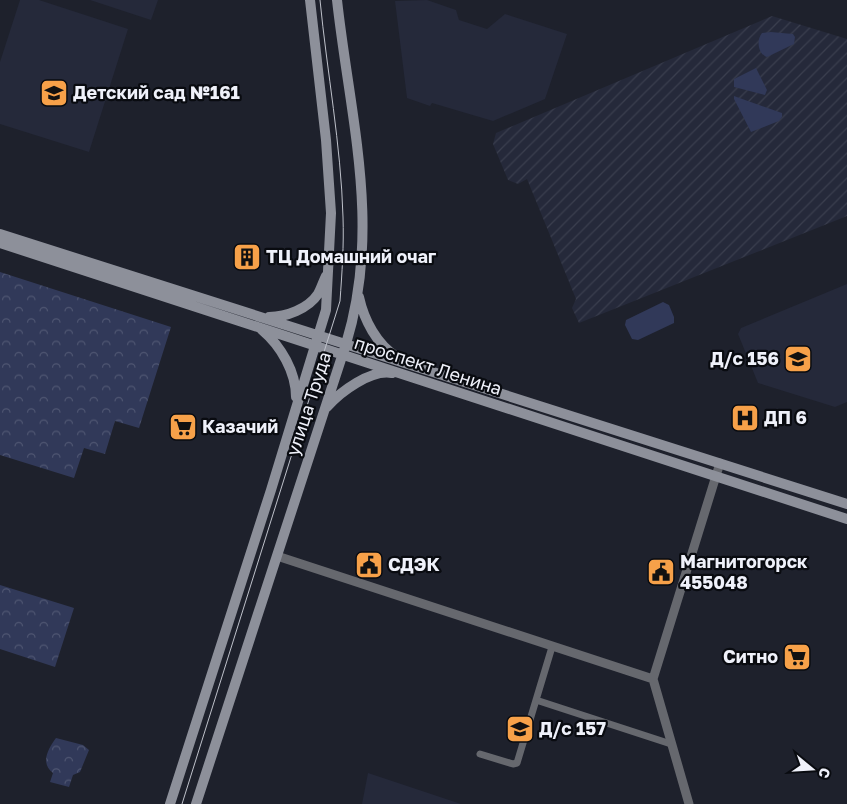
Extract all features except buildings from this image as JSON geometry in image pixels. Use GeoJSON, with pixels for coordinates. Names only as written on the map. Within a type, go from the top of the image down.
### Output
{"type":"FeatureCollection","features":[{"type":"Feature","properties":{"kind":"main road","name":"улица Труда"},"geometry":{"type":"LineString","coordinates":[[170,804],[296,411],[326,310],[331,213],[326,140],[310,0]]}},
{"type":"Feature","properties":{"kind":"main road","name":"улица Труда"},"geometry":{"type":"LineString","coordinates":[[196,804],[346,344],[358,294],[364,220],[356,129],[337,0]]}},
{"type":"Feature","properties":{"kind":"main road","name":"проспект Ленина"},"geometry":{"type":"LineString","coordinates":[[0,234],[316,341],[342,355],[847,519]]}},
{"type":"Feature","properties":{"kind":"main road","name":"проспект Ленина"},"geometry":{"type":"LineString","coordinates":[[0,243],[259,322]]}},
{"type":"Feature","properties":{"kind":"main road"},"geometry":{"type":"LineString","coordinates":[[296,411],[296,386],[290,368],[272,338],[259,322],[281,317],[307,305],[318,295],[328,271]]}},
{"type":"Feature","properties":{"kind":"main road"},"geometry":{"type":"LineString","coordinates":[[358,294],[373,332],[388,352],[406,363]]}},
{"type":"Feature","properties":{"kind":"main road","name":"проспект Ленина"},"geometry":{"type":"LineString","coordinates":[[316,341],[346,344],[847,504]]}},
{"type":"Feature","properties":{"kind":"main road"},"geometry":{"type":"LineString","coordinates":[[323,412],[335,397],[360,382],[388,372],[405,375]]}},
{"type":"Feature","properties":{"kind":"street"},"geometry":{"type":"LineString","coordinates":[[689,804],[653,680],[720,463]]}},
{"type":"Feature","properties":{"kind":"street"},"geometry":{"type":"LineString","coordinates":[[277,556],[653,680]]}},
{"type":"Feature","properties":{"kind":"street"},"geometry":{"type":"LineString","coordinates":[[480,754],[513,764],[517,763],[552,646]]}},
{"type":"Feature","properties":{"kind":"street"},"geometry":{"type":"LineString","coordinates":[[536,700],[672,744]]}},
{"type":"Feature","properties":{"kind":"shaded area","name":"Детский сад №161"},"geometry":{"type":"Polygon","coordinates":[[[20,0],[39,0],[128,29],[89,152],[0,124],[0,62],[20,0]]]}},
{"type":"Feature","properties":{"kind":"shaded area"},"geometry":{"type":"Polygon","coordinates":[[[90,0],[158,0],[151,20],[90,0]]]}},
{"type":"Feature","properties":{"kind":"shaded area"},"geometry":{"type":"Polygon","coordinates":[[[427,0],[456,10],[459,20],[487,29],[505,14],[567,34],[545,99],[493,121],[432,103],[430,106],[407,98],[395,1],[427,0]]]}},
{"type":"Feature","properties":{"kind":"shaded area"},"geometry":{"type":"Polygon","coordinates":[[[772,16],[847,39],[847,216],[579,323],[572,308],[576,299],[527,179],[518,184],[508,180],[493,144],[496,133],[772,16]]]}},
{"type":"Feature","properties":{"kind":"shaded area","name":"Д/с 156"},"geometry":{"type":"Polygon","coordinates":[[[847,284],[847,402],[835,407],[758,383],[738,334],[741,328],[847,284]]]}},
{"type":"Feature","properties":{"kind":"shaded area"},"geometry":{"type":"Polygon","coordinates":[[[368,773],[461,804],[362,804],[368,773]]]}},
{"type":"Feature","properties":{"kind":"green space"},"geometry":{"type":"Polygon","coordinates":[[[762,33],[793,34],[795,37],[794,44],[767,57],[760,50],[759,39],[762,33]]]}},
{"type":"Feature","properties":{"kind":"green space"},"geometry":{"type":"Polygon","coordinates":[[[756,68],[767,90],[765,95],[734,87],[734,79],[756,68]]]}},
{"type":"Feature","properties":{"kind":"green space"},"geometry":{"type":"Polygon","coordinates":[[[734,96],[782,113],[782,117],[779,121],[751,132],[734,96]]]}},
{"type":"Feature","properties":{"kind":"green space"},"geometry":{"type":"Polygon","coordinates":[[[0,272],[171,327],[139,428],[115,421],[105,454],[84,448],[74,478],[0,455],[0,272]]]}},
{"type":"Feature","properties":{"kind":"green space"},"geometry":{"type":"Polygon","coordinates":[[[663,302],[669,305],[674,317],[674,323],[638,340],[632,339],[625,325],[626,320],[663,302]]]}},
{"type":"Feature","properties":{"kind":"green space"},"geometry":{"type":"Polygon","coordinates":[[[0,585],[74,608],[55,667],[0,649],[0,585]]]}},
{"type":"Feature","properties":{"kind":"green space"},"geometry":{"type":"Polygon","coordinates":[[[56,738],[83,745],[89,750],[80,772],[73,775],[69,787],[50,782],[53,773],[49,769],[46,760],[50,747],[56,738]]]}},
{"type":"Feature","properties":{"kind":"tram line"},"geometry":{"type":"LineString","coordinates":[[182,804],[340,301],[343,238],[342,190],[320,0]]}},
{"type":"Feature","properties":{"kind":"place","name":"Детский сад №161"},"geometry":{"type":"Point","coordinates":[54,93]}},
{"type":"Feature","properties":{"kind":"place","name":"ТЦ Домашний очаг"},"geometry":{"type":"Point","coordinates":[247,257]}},
{"type":"Feature","properties":{"kind":"place","name":"Д/с 156"},"geometry":{"type":"Point","coordinates":[798,359]}},
{"type":"Feature","properties":{"kind":"place","name":"ДП 6"},"geometry":{"type":"Point","coordinates":[745,418]}},
{"type":"Feature","properties":{"kind":"place","name":"Казачий"},"geometry":{"type":"Point","coordinates":[183,427]}},
{"type":"Feature","properties":{"kind":"place","name":"СДЭК"},"geometry":{"type":"Point","coordinates":[369,565]}},
{"type":"Feature","properties":{"kind":"place","name":"Магнитогорск 455048"},"geometry":{"type":"Point","coordinates":[661,572]}},
{"type":"Feature","properties":{"kind":"place","name":"Ситно"},"geometry":{"type":"Point","coordinates":[797,657]}},
{"type":"Feature","properties":{"kind":"place","name":"Д/с 157"},"geometry":{"type":"Point","coordinates":[520,729]}}]}
